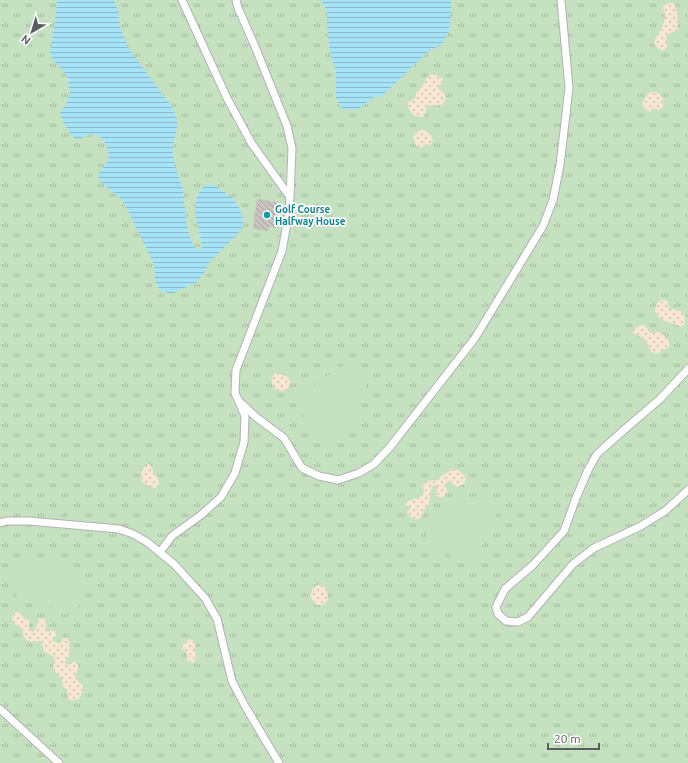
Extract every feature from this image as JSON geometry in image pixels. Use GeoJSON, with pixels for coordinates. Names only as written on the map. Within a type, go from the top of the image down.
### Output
{"type":"FeatureCollection","features":[{"type":"Feature","properties":{"kind":"lane"},"geometry":{"type":"LineString","coordinates":[[182,0],[227,98],[252,144],[290,197]]}},
{"type":"Feature","properties":{"kind":"lane"},"geometry":{"type":"LineString","coordinates":[[160,552],[172,536],[201,515],[221,496],[235,473],[244,442],[245,416],[235,393],[236,370],[282,251],[289,212],[292,148],[287,126],[236,0]]}},
{"type":"Feature","properties":{"kind":"lane"},"geometry":{"type":"LineString","coordinates":[[239,401],[256,417],[284,438],[302,468],[319,476],[338,480],[360,473],[374,464],[390,447],[474,338],[543,226],[553,200],[560,165],[569,88],[561,0]]}},
{"type":"Feature","properties":{"kind":"lane"},"geometry":{"type":"LineString","coordinates":[[688,369],[660,399],[597,454],[588,470],[576,498],[564,532],[533,565],[505,589],[496,607],[498,614],[506,621],[518,622],[528,617],[573,564],[594,548],[639,526],[665,511],[688,490]]}},
{"type":"Feature","properties":{"kind":"lane"},"geometry":{"type":"LineString","coordinates":[[0,523],[7,521],[29,521],[119,529],[133,534],[147,542],[174,564],[205,598],[217,619],[232,681],[278,762]]}},
{"type":"Feature","properties":{"kind":"lane"},"geometry":{"type":"LineString","coordinates":[[0,709],[59,763]]}},
{"type":"Feature","properties":{"kind":"green space"},"geometry":{"type":"Polygon","coordinates":[[[0,0],[688,0],[688,763],[0,763],[0,0]]]}},
{"type":"Feature","properties":{"kind":"green space"},"geometry":{"type":"Polygon","coordinates":[[[349,364],[360,368],[365,374],[367,380],[367,386],[362,398],[356,425],[346,437],[333,439],[320,436],[300,412],[298,407],[299,401],[302,394],[308,388],[318,383],[336,369],[349,364]]]}},
{"type":"Feature","properties":{"kind":"green space"},"geometry":{"type":"Polygon","coordinates":[[[476,496],[484,497],[490,500],[497,514],[487,531],[476,559],[468,564],[460,562],[448,554],[439,553],[433,549],[426,536],[429,520],[437,512],[464,498],[476,496]]]}},
{"type":"Feature","properties":{"kind":"green space"},"geometry":{"type":"Polygon","coordinates":[[[30,554],[46,560],[68,563],[80,570],[84,581],[84,592],[80,604],[73,613],[61,613],[48,604],[23,599],[14,594],[10,584],[10,573],[18,561],[30,554]]]}},
{"type":"Feature","properties":{"kind":"sand"},"geometry":{"type":"Polygon","coordinates":[[[668,3],[673,3],[676,8],[678,25],[674,32],[667,36],[667,47],[663,51],[656,47],[654,42],[664,23],[665,16],[663,7],[668,3]]]}},
{"type":"Feature","properties":{"kind":"sand"},"geometry":{"type":"Polygon","coordinates":[[[432,74],[443,79],[443,82],[438,88],[445,94],[446,99],[443,104],[435,106],[429,105],[423,117],[414,115],[410,111],[408,103],[415,98],[417,91],[432,74]]]}},
{"type":"Feature","properties":{"kind":"sand"},"geometry":{"type":"Polygon","coordinates":[[[652,92],[661,95],[664,102],[662,108],[659,110],[653,108],[650,112],[645,109],[642,103],[648,94],[652,92]]]}},
{"type":"Feature","properties":{"kind":"sand"},"geometry":{"type":"Polygon","coordinates":[[[419,130],[424,130],[431,135],[433,140],[431,145],[425,144],[422,148],[416,146],[413,137],[419,130]]]}},
{"type":"Feature","properties":{"kind":"sand"},"geometry":{"type":"Polygon","coordinates":[[[661,300],[668,302],[669,309],[679,310],[684,314],[684,325],[681,327],[658,317],[655,312],[655,308],[661,300]]]}},
{"type":"Feature","properties":{"kind":"sand"},"geometry":{"type":"Polygon","coordinates":[[[642,325],[646,326],[650,333],[659,332],[664,335],[670,344],[669,346],[659,352],[652,352],[646,340],[633,333],[637,327],[642,325]]]}},
{"type":"Feature","properties":{"kind":"sand"},"geometry":{"type":"Polygon","coordinates":[[[275,373],[279,373],[289,378],[290,384],[287,390],[279,391],[274,387],[272,380],[275,373]]]}},
{"type":"Feature","properties":{"kind":"sand"},"geometry":{"type":"Polygon","coordinates":[[[149,464],[159,482],[155,488],[147,486],[141,477],[143,468],[149,464]]]}},
{"type":"Feature","properties":{"kind":"sand"},"geometry":{"type":"Polygon","coordinates":[[[454,469],[464,475],[466,479],[464,484],[457,487],[449,481],[444,485],[447,489],[447,494],[441,498],[436,495],[438,488],[433,486],[430,492],[430,502],[424,510],[422,516],[418,519],[413,519],[409,516],[407,512],[411,508],[405,505],[408,501],[422,496],[424,491],[423,487],[426,481],[439,480],[442,475],[454,469]]]}},
{"type":"Feature","properties":{"kind":"sand"},"geometry":{"type":"Polygon","coordinates":[[[318,585],[323,585],[327,590],[328,600],[322,605],[317,605],[310,597],[313,588],[318,585]]]}},
{"type":"Feature","properties":{"kind":"sand"},"geometry":{"type":"Polygon","coordinates":[[[17,612],[21,614],[24,619],[29,620],[29,628],[32,632],[35,630],[39,618],[44,618],[47,623],[45,631],[48,632],[54,629],[55,630],[56,636],[52,640],[53,641],[61,643],[63,638],[67,638],[70,643],[69,656],[65,662],[67,665],[74,661],[78,665],[75,678],[83,686],[79,699],[70,701],[67,690],[63,686],[62,679],[53,668],[55,658],[44,651],[42,643],[39,641],[31,642],[26,640],[23,635],[22,628],[13,623],[12,619],[14,613],[17,612]]]}},
{"type":"Feature","properties":{"kind":"sand"},"geometry":{"type":"Polygon","coordinates":[[[189,639],[193,640],[195,644],[196,659],[193,663],[188,662],[187,654],[183,649],[183,645],[189,639]]]}},
{"type":"Feature","properties":{"kind":"water"},"geometry":{"type":"Polygon","coordinates":[[[57,0],[114,0],[118,11],[120,27],[129,49],[170,104],[177,118],[177,129],[173,146],[173,154],[175,166],[182,186],[187,227],[196,249],[201,249],[202,247],[195,211],[198,194],[204,186],[212,184],[218,187],[230,196],[240,208],[243,222],[242,229],[209,263],[197,282],[174,293],[168,293],[160,290],[157,286],[153,262],[126,207],[121,199],[101,182],[99,178],[99,173],[109,159],[104,141],[93,135],[88,135],[79,139],[76,138],[70,133],[62,119],[60,112],[66,105],[70,92],[68,79],[64,72],[52,59],[50,52],[57,0]]]}},
{"type":"Feature","properties":{"kind":"water"},"geometry":{"type":"Polygon","coordinates":[[[321,0],[451,0],[449,32],[442,44],[428,52],[381,97],[374,97],[357,110],[342,109],[336,98],[336,74],[329,47],[326,9],[321,0]]]}},
{"type":"Feature","properties":{"kind":"building","name":"Golf Course Halfway House"},"geometry":{"type":"Polygon","coordinates":[[[257,199],[281,203],[278,228],[269,227],[268,231],[253,229],[257,199]]]}},
{"type":"Feature","properties":{"kind":"place","name":"Golf Course Halfway House"},"geometry":{"type":"Point","coordinates":[267,215]}}]}
